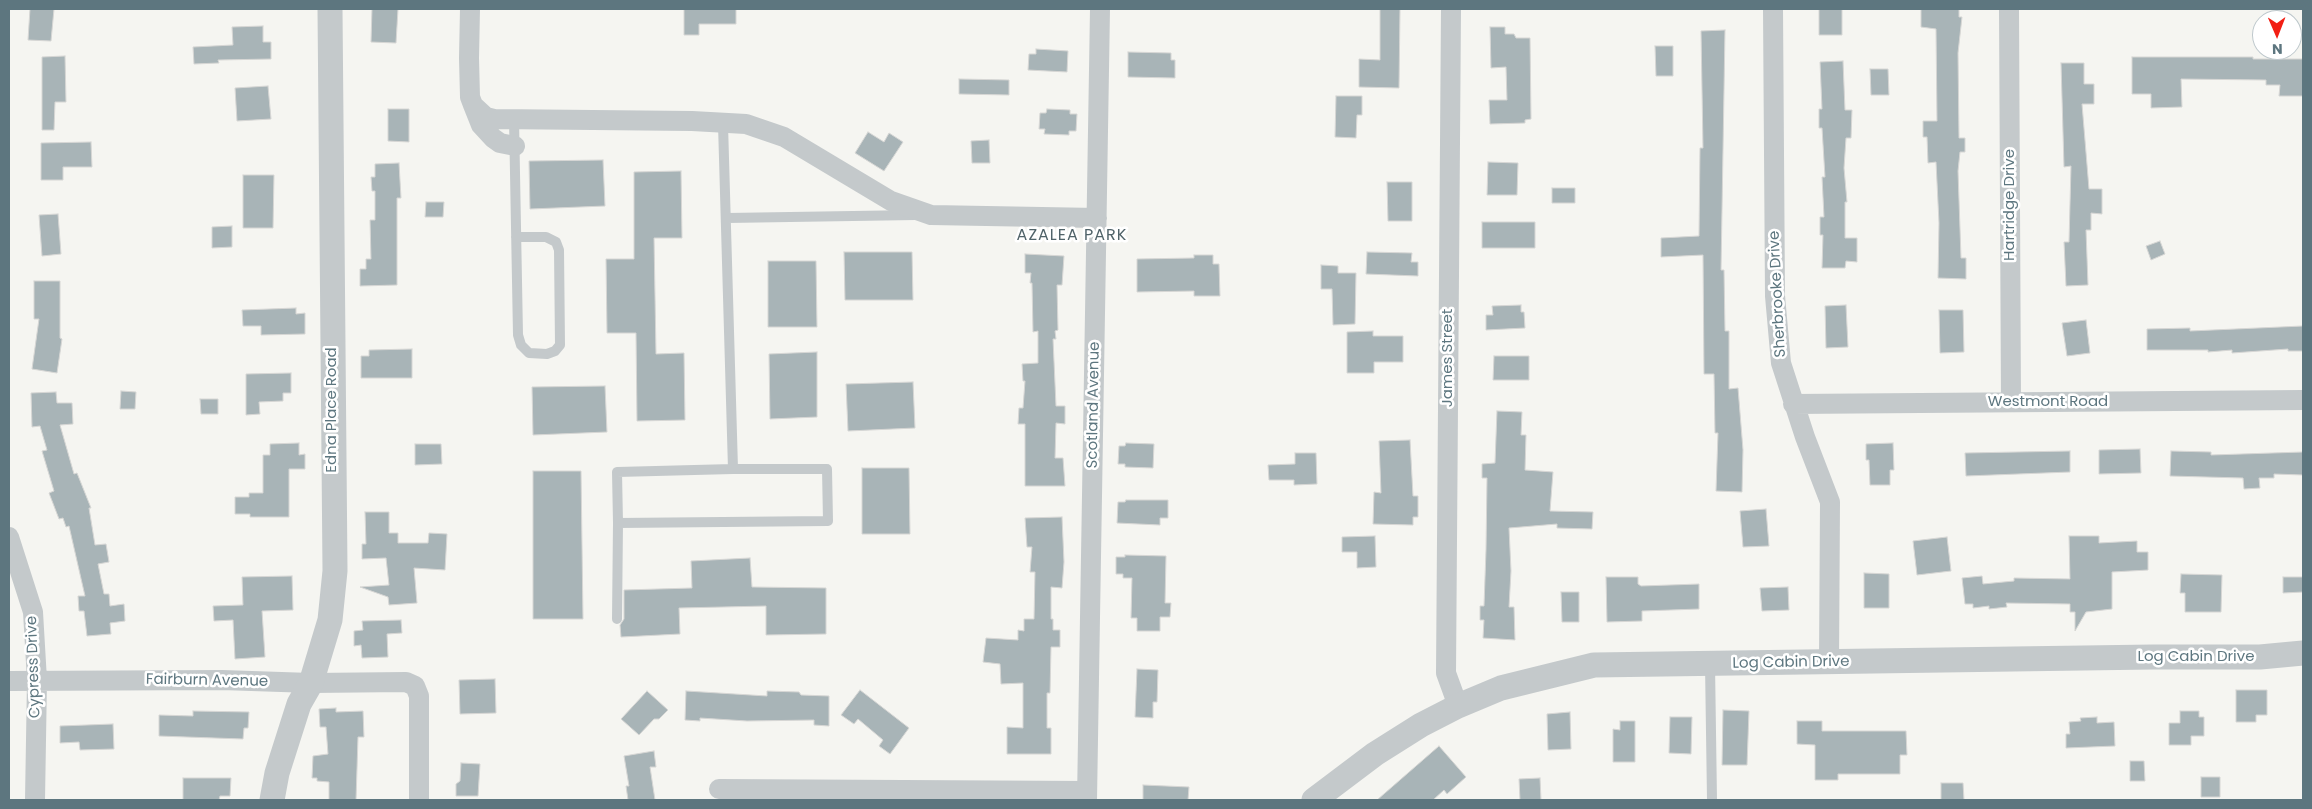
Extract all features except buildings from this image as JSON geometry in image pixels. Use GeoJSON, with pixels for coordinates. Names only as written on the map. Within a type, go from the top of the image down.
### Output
{"type":"FeatureCollection","features":[{"type":"Feature","properties":{"kind":"street","name":"Edna Place Road"},"geometry":{"type":"LineString","coordinates":[[272,800],[276,773],[299,704],[311,683],[330,620],[335,571],[330,9]]}},
{"type":"Feature","properties":{"kind":"street"},"geometry":{"type":"LineString","coordinates":[[470,9],[469,68],[473,105],[481,125],[493,138],[500,143],[515,146]]}},
{"type":"Feature","properties":{"kind":"street","name":"Scotland Avenue"},"geometry":{"type":"LineString","coordinates":[[1087,796],[1100,9]]}},
{"type":"Feature","properties":{"kind":"street","name":"James Street"},"geometry":{"type":"LineString","coordinates":[[1451,9],[1446,673],[1458,706]]}},
{"type":"Feature","properties":{"kind":"street","name":"Sherbrooke Drive"},"geometry":{"type":"LineString","coordinates":[[1773,9],[1775,296],[1781,363],[1793,404],[1830,502],[1829,662]]}},
{"type":"Feature","properties":{"kind":"street","name":"Hartridge Drive"},"geometry":{"type":"LineString","coordinates":[[2009,9],[2011,402]]}},
{"type":"Feature","properties":{"kind":"street"},"geometry":{"type":"LineString","coordinates":[[473,105],[486,117],[514,119],[692,121],[746,124],[784,136],[891,201],[931,215],[1097,218]]}},
{"type":"Feature","properties":{"kind":"street","name":"Westmont Road"},"geometry":{"type":"LineString","coordinates":[[1793,404],[2303,400]]}},
{"type":"Feature","properties":{"kind":"street","name":"Cypress Drive"},"geometry":{"type":"LineString","coordinates":[[9,537],[33,612],[37,680],[35,800]]}},
{"type":"Feature","properties":{"kind":"street","name":"Log Cabin Drive"},"geometry":{"type":"LineString","coordinates":[[1314,800],[1375,754],[1421,725],[1458,706],[1501,688],[1594,665],[2260,657],[2303,653]]}},
{"type":"Feature","properties":{"kind":"street","name":"Fairburn Avenue"},"geometry":{"type":"LineString","coordinates":[[9,681],[222,680],[311,683],[406,682],[415,686],[419,696],[419,800]]}},
{"type":"Feature","properties":{"kind":"street"},"geometry":{"type":"LineString","coordinates":[[719,789],[1087,796]]}},
{"type":"Feature","properties":{"kind":"lane"},"geometry":{"type":"LineString","coordinates":[[514,119],[515,146],[516,237],[518,335],[522,345],[529,353],[547,354],[555,351],[560,345],[559,250],[556,242],[546,237],[516,237]]}},
{"type":"Feature","properties":{"kind":"lane"},"geometry":{"type":"LineString","coordinates":[[722,124],[727,218],[733,469]]}},
{"type":"Feature","properties":{"kind":"lane"},"geometry":{"type":"LineString","coordinates":[[727,218],[931,215]]}},
{"type":"Feature","properties":{"kind":"lane"},"geometry":{"type":"LineString","coordinates":[[617,619],[618,472],[827,469],[828,521],[618,523]]}},
{"type":"Feature","properties":{"kind":"lane"},"geometry":{"type":"LineString","coordinates":[[1710,664],[1712,800]]}},
{"type":"Feature","properties":{"kind":"district","name":"AZALEA PARK"},"geometry":{"type":"Point","coordinates":[1072,236]}}]}
